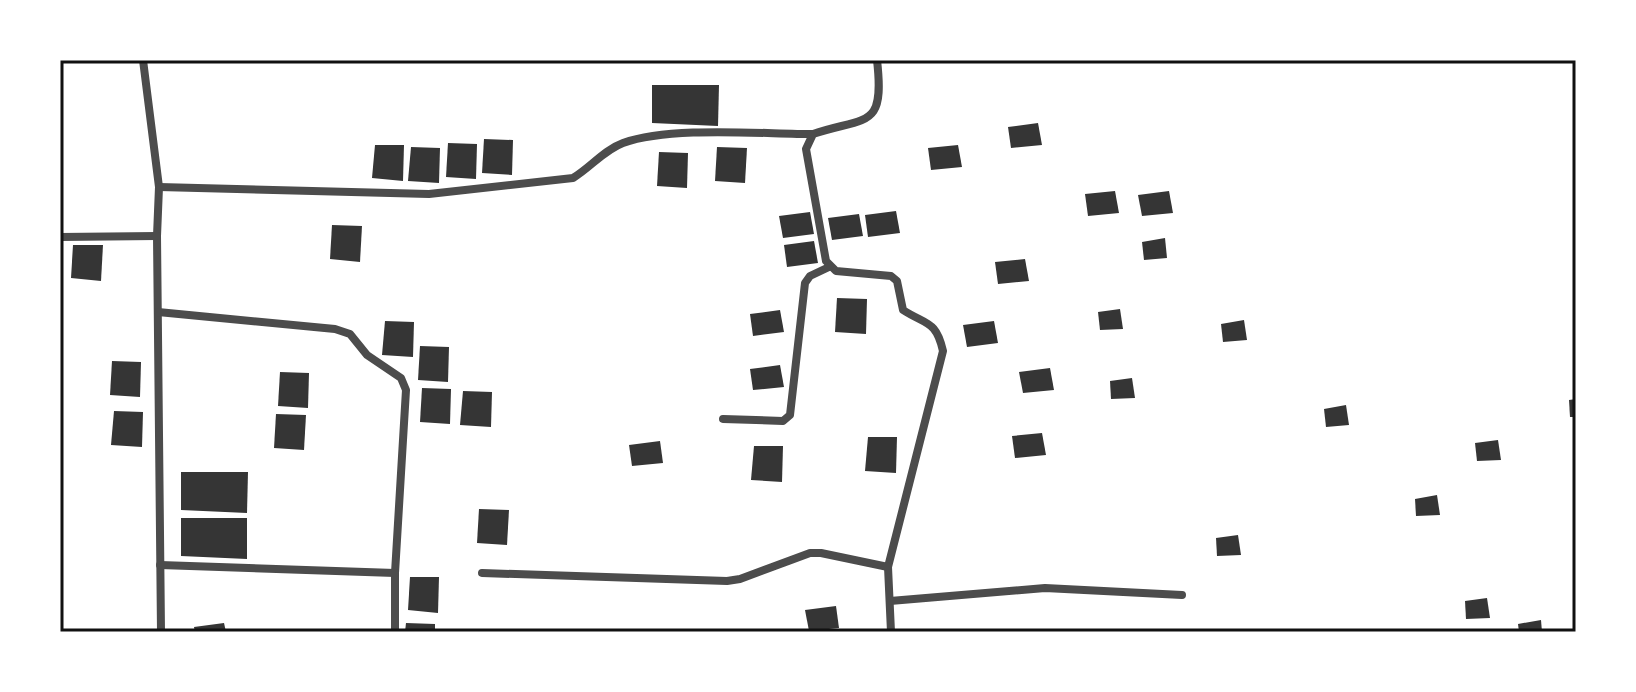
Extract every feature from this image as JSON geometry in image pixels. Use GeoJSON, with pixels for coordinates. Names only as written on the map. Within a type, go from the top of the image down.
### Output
{"type":"FeatureCollection","features":[{"type":"Feature","properties":{"kind":"street"},"geometry":{"type":"LineString","coordinates":[[143,60],[159,187],[161,632]]}},
{"type":"Feature","properties":{"kind":"street"},"geometry":{"type":"LineString","coordinates":[[159,187],[429,194],[573,178],[590,168],[608,150],[626,142],[679,133],[813,134],[863,122],[876,108],[881,88],[877,60]]}},
{"type":"Feature","properties":{"kind":"street"},"geometry":{"type":"LineString","coordinates":[[813,134],[806,149],[829,267],[836,271],[891,276],[897,281],[903,310],[924,319],[936,329],[943,351],[888,567],[891,632]]}},
{"type":"Feature","properties":{"kind":"street"},"geometry":{"type":"LineString","coordinates":[[60,237],[157,236]]}},
{"type":"Feature","properties":{"kind":"street"},"geometry":{"type":"LineString","coordinates":[[723,419],[783,421],[790,415],[805,283],[810,276],[829,267]]}},
{"type":"Feature","properties":{"kind":"street"},"geometry":{"type":"LineString","coordinates":[[158,312],[335,329],[350,334],[367,355],[401,378],[406,390],[395,573],[395,632]]}},
{"type":"Feature","properties":{"kind":"street"},"geometry":{"type":"LineString","coordinates":[[482,573],[727,581],[810,553],[888,567]]}},
{"type":"Feature","properties":{"kind":"street"},"geometry":{"type":"LineString","coordinates":[[160,565],[395,573]]}},
{"type":"Feature","properties":{"kind":"street"},"geometry":{"type":"LineString","coordinates":[[890,601],[1045,588],[1182,595]]}},
{"type":"Feature","properties":{"kind":"building"},"geometry":{"type":"Polygon","coordinates":[[[652,85],[719,85],[718,126],[652,123],[652,85]]]}},
{"type":"Feature","properties":{"kind":"building"},"geometry":{"type":"Polygon","coordinates":[[[1038,123],[1042,145],[1011,148],[1008,127],[1038,123]]]}},
{"type":"Feature","properties":{"kind":"building"},"geometry":{"type":"Polygon","coordinates":[[[484,139],[513,140],[512,175],[482,173],[484,139]]]}},
{"type":"Feature","properties":{"kind":"building"},"geometry":{"type":"Polygon","coordinates":[[[448,143],[477,144],[476,179],[446,177],[448,143]]]}},
{"type":"Feature","properties":{"kind":"building"},"geometry":{"type":"Polygon","coordinates":[[[375,145],[404,145],[403,181],[372,178],[375,145]]]}},
{"type":"Feature","properties":{"kind":"building"},"geometry":{"type":"Polygon","coordinates":[[[958,145],[962,167],[931,170],[928,148],[958,145]]]}},
{"type":"Feature","properties":{"kind":"building"},"geometry":{"type":"Polygon","coordinates":[[[411,147],[440,148],[439,183],[408,181],[411,147]]]}},
{"type":"Feature","properties":{"kind":"building"},"geometry":{"type":"Polygon","coordinates":[[[717,147],[747,148],[745,183],[715,181],[717,147]]]}},
{"type":"Feature","properties":{"kind":"building"},"geometry":{"type":"Polygon","coordinates":[[[659,152],[688,153],[687,188],[657,186],[659,152]]]}},
{"type":"Feature","properties":{"kind":"building"},"geometry":{"type":"Polygon","coordinates":[[[1115,191],[1119,213],[1088,216],[1085,194],[1115,191]]]}},
{"type":"Feature","properties":{"kind":"building"},"geometry":{"type":"Polygon","coordinates":[[[1169,191],[1173,213],[1142,216],[1138,195],[1169,191]]]}},
{"type":"Feature","properties":{"kind":"building"},"geometry":{"type":"Polygon","coordinates":[[[896,211],[900,233],[868,237],[865,215],[896,211]]]}},
{"type":"Feature","properties":{"kind":"building"},"geometry":{"type":"Polygon","coordinates":[[[810,212],[814,234],[783,238],[779,216],[810,212]]]}},
{"type":"Feature","properties":{"kind":"building"},"geometry":{"type":"Polygon","coordinates":[[[859,214],[863,236],[832,240],[828,218],[859,214]]]}},
{"type":"Feature","properties":{"kind":"building"},"geometry":{"type":"Polygon","coordinates":[[[332,225],[362,226],[360,262],[330,259],[332,225]]]}},
{"type":"Feature","properties":{"kind":"building"},"geometry":{"type":"Polygon","coordinates":[[[1165,238],[1167,258],[1144,260],[1142,242],[1165,238]]]}},
{"type":"Feature","properties":{"kind":"building"},"geometry":{"type":"Polygon","coordinates":[[[814,241],[818,263],[787,267],[784,245],[814,241]]]}},
{"type":"Feature","properties":{"kind":"building"},"geometry":{"type":"Polygon","coordinates":[[[73,245],[103,245],[101,281],[71,278],[73,245]]]}},
{"type":"Feature","properties":{"kind":"building"},"geometry":{"type":"Polygon","coordinates":[[[1025,259],[1029,281],[998,284],[995,262],[1025,259]]]}},
{"type":"Feature","properties":{"kind":"building"},"geometry":{"type":"Polygon","coordinates":[[[837,298],[867,299],[866,334],[835,332],[837,298]]]}},
{"type":"Feature","properties":{"kind":"building"},"geometry":{"type":"Polygon","coordinates":[[[1120,309],[1123,329],[1100,330],[1098,312],[1120,309]]]}},
{"type":"Feature","properties":{"kind":"building"},"geometry":{"type":"Polygon","coordinates":[[[780,310],[784,332],[753,336],[750,314],[780,310]]]}},
{"type":"Feature","properties":{"kind":"building"},"geometry":{"type":"Polygon","coordinates":[[[1244,320],[1247,340],[1223,342],[1221,324],[1244,320]]]}},
{"type":"Feature","properties":{"kind":"building"},"geometry":{"type":"Polygon","coordinates":[[[385,321],[414,322],[413,357],[382,355],[385,321]]]}},
{"type":"Feature","properties":{"kind":"building"},"geometry":{"type":"Polygon","coordinates":[[[994,321],[998,343],[967,347],[963,325],[994,321]]]}},
{"type":"Feature","properties":{"kind":"building"},"geometry":{"type":"Polygon","coordinates":[[[420,346],[449,347],[448,382],[418,380],[420,346]]]}},
{"type":"Feature","properties":{"kind":"building"},"geometry":{"type":"Polygon","coordinates":[[[112,361],[141,362],[140,397],[110,395],[112,361]]]}},
{"type":"Feature","properties":{"kind":"building"},"geometry":{"type":"Polygon","coordinates":[[[780,365],[784,387],[753,390],[750,369],[780,365]]]}},
{"type":"Feature","properties":{"kind":"building"},"geometry":{"type":"Polygon","coordinates":[[[1050,368],[1054,390],[1023,393],[1019,372],[1050,368]]]}},
{"type":"Feature","properties":{"kind":"building"},"geometry":{"type":"Polygon","coordinates":[[[280,372],[309,373],[308,408],[278,406],[280,372]]]}},
{"type":"Feature","properties":{"kind":"building"},"geometry":{"type":"Polygon","coordinates":[[[1132,378],[1135,398],[1111,399],[1110,381],[1132,378]]]}},
{"type":"Feature","properties":{"kind":"building"},"geometry":{"type":"Polygon","coordinates":[[[422,388],[451,389],[450,424],[420,422],[422,388]]]}},
{"type":"Feature","properties":{"kind":"building"},"geometry":{"type":"Polygon","coordinates":[[[463,391],[492,392],[491,427],[460,425],[463,391]]]}},
{"type":"Feature","properties":{"kind":"building"},"geometry":{"type":"Polygon","coordinates":[[[1576,399],[1576,417],[1570,417],[1569,400],[1576,399]]]}},
{"type":"Feature","properties":{"kind":"building"},"geometry":{"type":"Polygon","coordinates":[[[1346,405],[1349,425],[1326,427],[1324,409],[1346,405]]]}},
{"type":"Feature","properties":{"kind":"building"},"geometry":{"type":"Polygon","coordinates":[[[114,411],[143,412],[142,447],[111,445],[114,411]]]}},
{"type":"Feature","properties":{"kind":"building"},"geometry":{"type":"Polygon","coordinates":[[[276,414],[306,415],[304,450],[274,448],[276,414]]]}},
{"type":"Feature","properties":{"kind":"building"},"geometry":{"type":"Polygon","coordinates":[[[1042,433],[1046,455],[1015,458],[1012,436],[1042,433]]]}},
{"type":"Feature","properties":{"kind":"building"},"geometry":{"type":"Polygon","coordinates":[[[868,437],[897,437],[896,473],[865,471],[868,437]]]}},
{"type":"Feature","properties":{"kind":"building"},"geometry":{"type":"Polygon","coordinates":[[[1498,440],[1501,460],[1477,461],[1475,443],[1498,440]]]}},
{"type":"Feature","properties":{"kind":"building"},"geometry":{"type":"Polygon","coordinates":[[[660,441],[663,463],[632,466],[629,445],[660,441]]]}},
{"type":"Feature","properties":{"kind":"building"},"geometry":{"type":"Polygon","coordinates":[[[754,446],[783,446],[782,482],[751,480],[754,446]]]}},
{"type":"Feature","properties":{"kind":"building"},"geometry":{"type":"Polygon","coordinates":[[[181,472],[248,472],[247,513],[181,510],[181,472]]]}},
{"type":"Feature","properties":{"kind":"building"},"geometry":{"type":"Polygon","coordinates":[[[1437,495],[1440,515],[1416,516],[1415,499],[1437,495]]]}},
{"type":"Feature","properties":{"kind":"building"},"geometry":{"type":"Polygon","coordinates":[[[479,509],[509,510],[507,545],[477,543],[479,509]]]}},
{"type":"Feature","properties":{"kind":"building"},"geometry":{"type":"Polygon","coordinates":[[[181,518],[247,518],[247,559],[181,556],[181,518]]]}},
{"type":"Feature","properties":{"kind":"building"},"geometry":{"type":"Polygon","coordinates":[[[1238,535],[1241,555],[1217,556],[1216,538],[1238,535]]]}},
{"type":"Feature","properties":{"kind":"building"},"geometry":{"type":"Polygon","coordinates":[[[410,577],[439,577],[438,613],[408,610],[410,577]]]}},
{"type":"Feature","properties":{"kind":"building"},"geometry":{"type":"Polygon","coordinates":[[[1487,598],[1490,618],[1466,619],[1465,601],[1487,598]]]}},
{"type":"Feature","properties":{"kind":"building"},"geometry":{"type":"Polygon","coordinates":[[[836,606],[839,628],[809,631],[805,610],[836,606]]]}},
{"type":"Feature","properties":{"kind":"building"},"geometry":{"type":"Polygon","coordinates":[[[1541,620],[1542,632],[1519,632],[1518,624],[1541,620]]]}},
{"type":"Feature","properties":{"kind":"building"},"geometry":{"type":"Polygon","coordinates":[[[224,623],[226,632],[195,632],[194,627],[224,623]]]}},
{"type":"Feature","properties":{"kind":"building"},"geometry":{"type":"Polygon","coordinates":[[[406,623],[435,624],[435,632],[405,632],[406,623]]]}}]}
